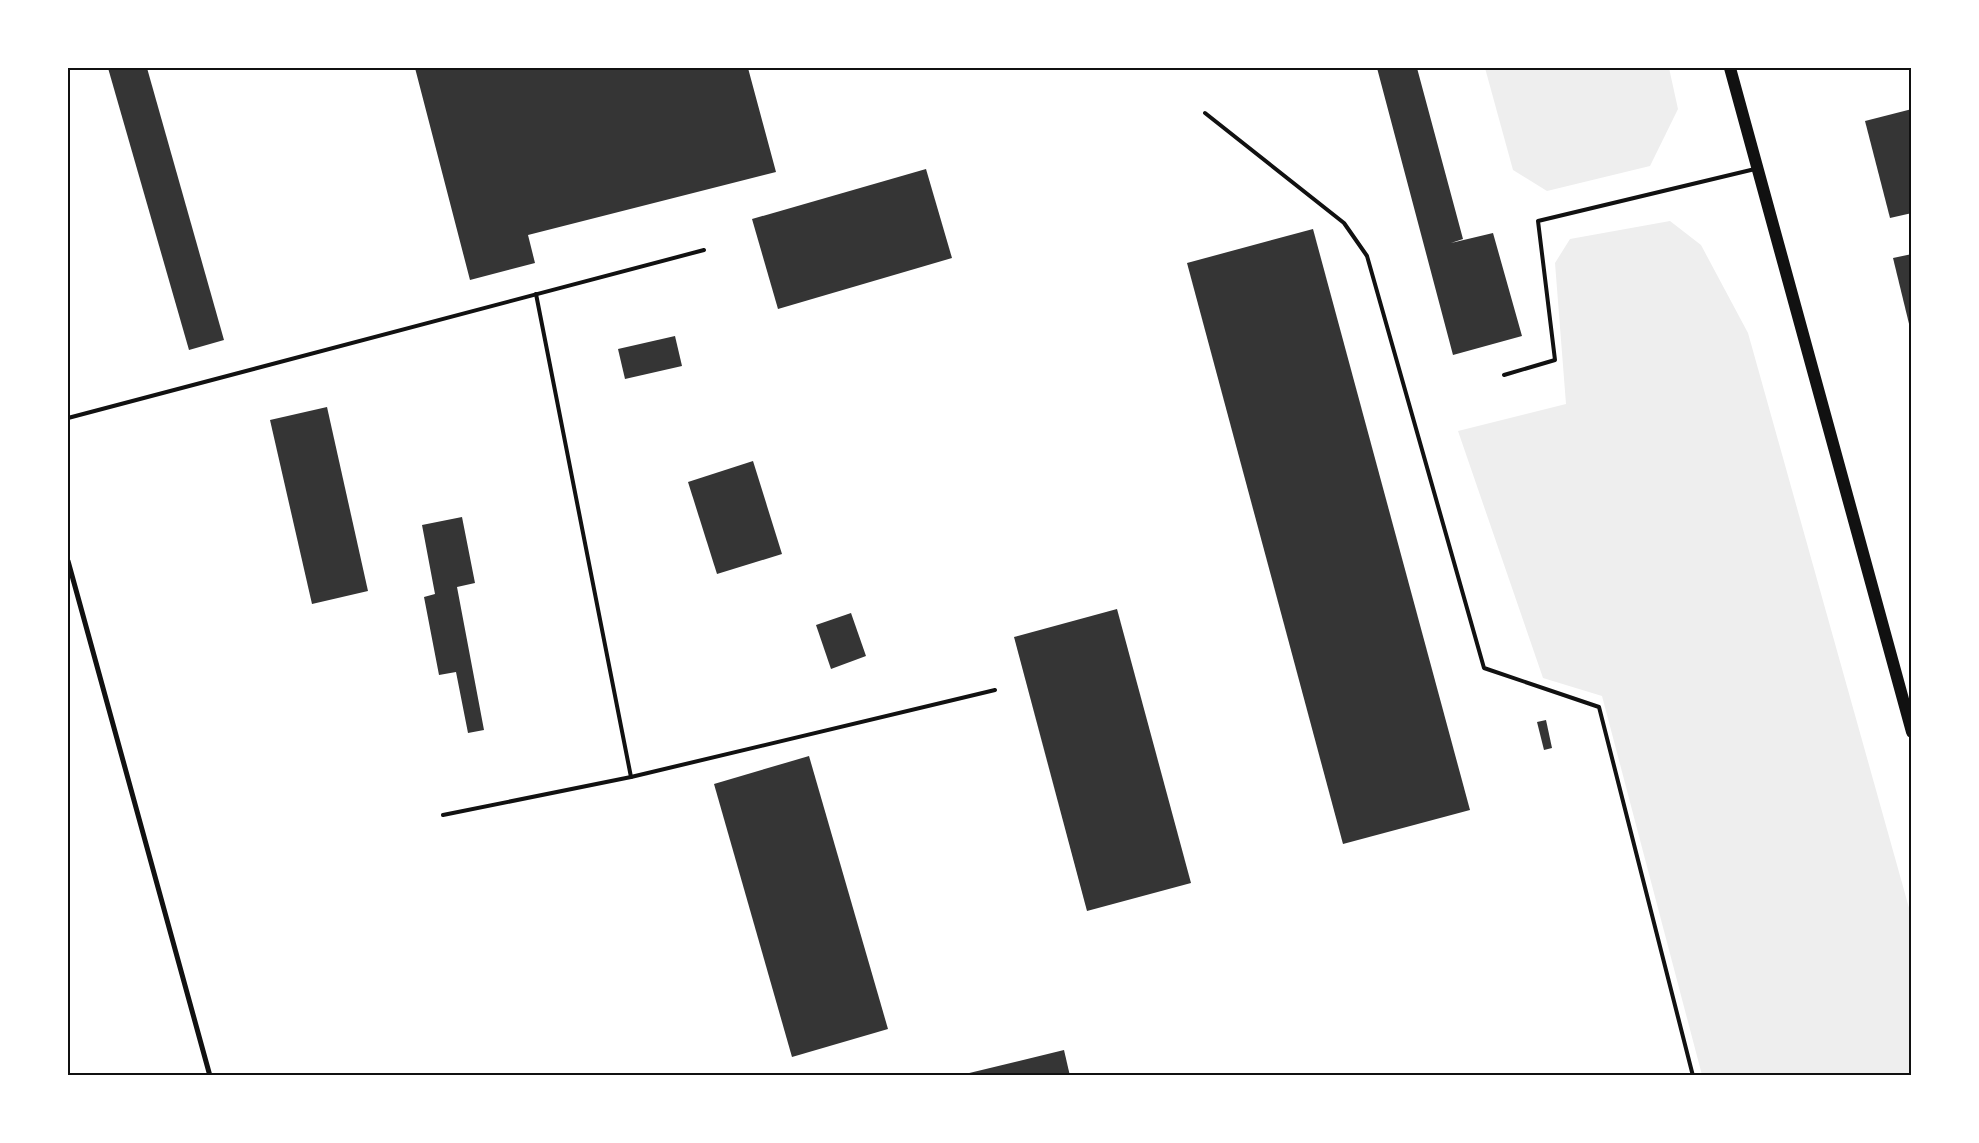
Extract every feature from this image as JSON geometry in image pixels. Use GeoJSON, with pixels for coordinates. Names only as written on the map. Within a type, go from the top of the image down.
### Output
{"type":"FeatureCollection","features":[{"type":"Feature","properties":{"kind":"main road"},"geometry":{"type":"LineString","coordinates":[[1730,68],[1912,732]]}},
{"type":"Feature","properties":{"kind":"street"},"geometry":{"type":"LineString","coordinates":[[68,562],[210,1076]]}},
{"type":"Feature","properties":{"kind":"lane"},"geometry":{"type":"LineString","coordinates":[[1205,113],[1344,223],[1367,256],[1484,668],[1599,707],[1693,1076]]}},
{"type":"Feature","properties":{"kind":"lane"},"geometry":{"type":"LineString","coordinates":[[1504,375],[1555,360],[1538,221],[1757,168]]}},
{"type":"Feature","properties":{"kind":"lane"},"geometry":{"type":"LineString","coordinates":[[68,418],[704,250]]}},
{"type":"Feature","properties":{"kind":"lane"},"geometry":{"type":"LineString","coordinates":[[536,294],[630,777]]}},
{"type":"Feature","properties":{"kind":"lane"},"geometry":{"type":"LineString","coordinates":[[443,815],[630,777],[995,690]]}},
{"type":"Feature","properties":{"kind":"shaded area"},"geometry":{"type":"Polygon","coordinates":[[[1485,68],[1669,68],[1678,109],[1650,166],[1547,191],[1513,170],[1485,68]]]}},
{"type":"Feature","properties":{"kind":"shaded area"},"geometry":{"type":"Polygon","coordinates":[[[1670,221],[1701,245],[1748,333],[1911,915],[1911,1075],[1702,1075],[1602,696],[1543,678],[1458,431],[1566,404],[1555,263],[1570,239],[1670,221]]]}},
{"type":"Feature","properties":{"kind":"building"},"geometry":{"type":"Polygon","coordinates":[[[108,68],[147,68],[224,340],[189,350],[108,68]]]}},
{"type":"Feature","properties":{"kind":"building"},"geometry":{"type":"Polygon","coordinates":[[[415,68],[748,68],[776,172],[528,235],[535,263],[470,280],[415,68]]]}},
{"type":"Feature","properties":{"kind":"building"},"geometry":{"type":"Polygon","coordinates":[[[1377,68],[1417,68],[1463,239],[1451,243],[1493,233],[1522,336],[1453,355],[1377,68]]]}},
{"type":"Feature","properties":{"kind":"building"},"geometry":{"type":"Polygon","coordinates":[[[1912,109],[1912,213],[1890,218],[1865,121],[1912,109]]]}},
{"type":"Feature","properties":{"kind":"building"},"geometry":{"type":"Polygon","coordinates":[[[926,169],[952,258],[778,309],[752,219],[926,169]]]}},
{"type":"Feature","properties":{"kind":"building"},"geometry":{"type":"Polygon","coordinates":[[[1313,229],[1470,810],[1343,844],[1187,263],[1313,229]]]}},
{"type":"Feature","properties":{"kind":"building"},"geometry":{"type":"Polygon","coordinates":[[[1912,254],[1912,332],[1911,332],[1893,258],[1912,254]]]}},
{"type":"Feature","properties":{"kind":"building"},"geometry":{"type":"Polygon","coordinates":[[[675,336],[682,366],[625,379],[618,349],[675,336]]]}},
{"type":"Feature","properties":{"kind":"building"},"geometry":{"type":"Polygon","coordinates":[[[327,407],[368,591],[312,604],[270,420],[327,407]]]}},
{"type":"Feature","properties":{"kind":"building"},"geometry":{"type":"Polygon","coordinates":[[[753,461],[782,554],[717,574],[688,482],[753,461]]]}},
{"type":"Feature","properties":{"kind":"building"},"geometry":{"type":"Polygon","coordinates":[[[462,517],[475,583],[457,587],[484,730],[468,733],[456,672],[439,675],[424,597],[435,594],[422,525],[462,517]]]}},
{"type":"Feature","properties":{"kind":"building"},"geometry":{"type":"Polygon","coordinates":[[[1117,609],[1191,883],[1087,911],[1014,637],[1117,609]]]}},
{"type":"Feature","properties":{"kind":"building"},"geometry":{"type":"Polygon","coordinates":[[[851,613],[866,656],[831,669],[816,625],[851,613]]]}},
{"type":"Feature","properties":{"kind":"building"},"geometry":{"type":"Polygon","coordinates":[[[1546,720],[1552,748],[1544,750],[1537,722],[1546,720]]]}},
{"type":"Feature","properties":{"kind":"building"},"geometry":{"type":"Polygon","coordinates":[[[809,756],[888,1029],[792,1057],[714,784],[809,756]]]}},
{"type":"Feature","properties":{"kind":"building"},"geometry":{"type":"Polygon","coordinates":[[[1064,1050],[1070,1076],[961,1076],[961,1075],[1064,1050]]]}}]}
